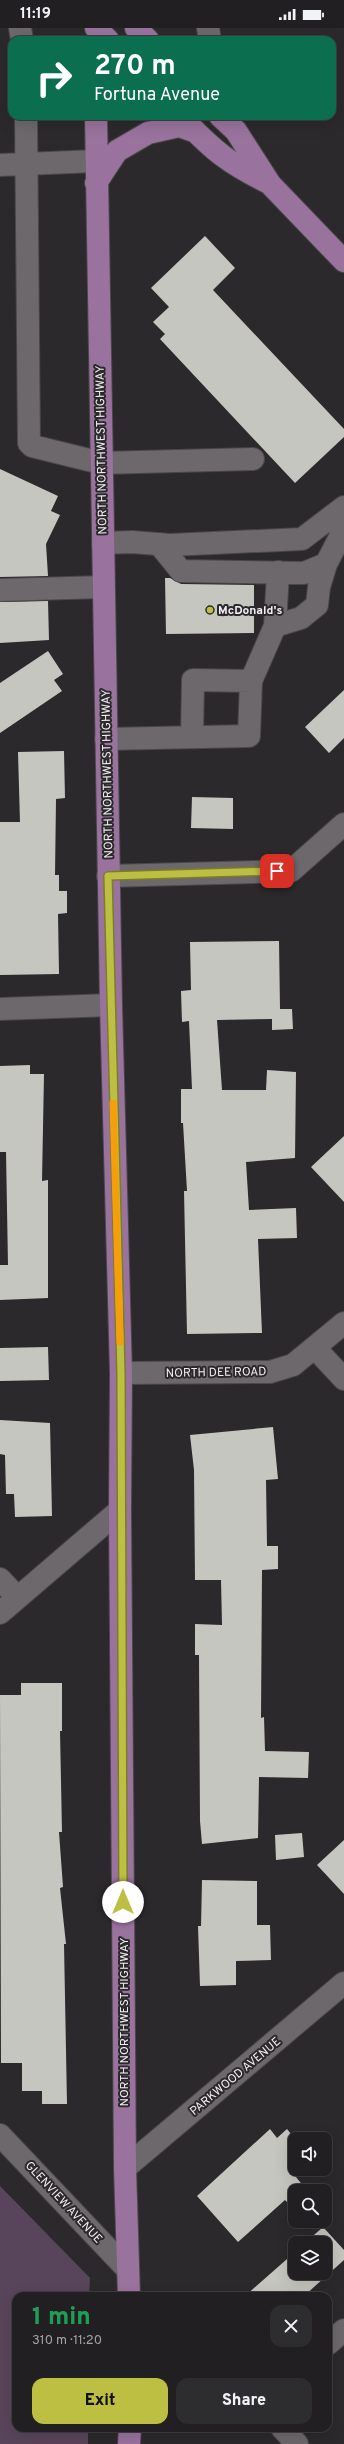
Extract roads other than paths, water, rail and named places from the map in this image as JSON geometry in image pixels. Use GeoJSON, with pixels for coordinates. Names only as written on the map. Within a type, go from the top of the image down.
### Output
{"type":"FeatureCollection","features":[{"type":"Feature","properties":{"kind":"main road"},"geometry":{"type":"LineString","coordinates":[[96,28],[104,36]]}},
{"type":"Feature","properties":{"kind":"main road"},"geometry":{"type":"LineString","coordinates":[[136,28],[144,36]]}},
{"type":"Feature","properties":{"kind":"main road","name":"NORTH NORTHWEST HIGHWAY"},"geometry":{"type":"LineString","coordinates":[[96,120],[108,876],[121,1373],[120,1510],[125,2168],[129,2292]]}},
{"type":"Feature","properties":{"kind":"main road"},"geometry":{"type":"LineString","coordinates":[[184,120],[216,153],[234,166],[270,184]]}},
{"type":"Feature","properties":{"kind":"main road"},"geometry":{"type":"LineString","coordinates":[[224,120],[236,131],[270,184],[344,261]]}},
{"type":"Feature","properties":{"kind":"main road"},"geometry":{"type":"LineString","coordinates":[[96,183],[117,152],[148,133],[179,126],[196,132]]}},
{"type":"Feature","properties":{"kind":"main road"},"geometry":{"type":"LineString","coordinates":[[129,2444],[130,2432]]}},
{"type":"Feature","properties":{"kind":"street"},"geometry":{"type":"LineString","coordinates":[[26,120],[28,164],[27,439],[32,446],[101,463],[253,459]]}},
{"type":"Feature","properties":{"kind":"street"},"geometry":{"type":"LineString","coordinates":[[0,165],[96,161]]}},
{"type":"Feature","properties":{"kind":"street"},"geometry":{"type":"LineString","coordinates":[[103,543],[165,545],[302,539],[344,507]]}},
{"type":"Feature","properties":{"kind":"street"},"geometry":{"type":"LineString","coordinates":[[275,626],[301,618],[317,605],[319,586],[326,564],[340,537],[344,507]]}},
{"type":"Feature","properties":{"kind":"street"},"geometry":{"type":"LineString","coordinates":[[165,545],[181,571],[304,573],[326,564]]}},
{"type":"Feature","properties":{"kind":"street"},"geometry":{"type":"LineString","coordinates":[[106,739],[249,736],[251,680],[275,626],[278,572]]}},
{"type":"Feature","properties":{"kind":"street"},"geometry":{"type":"LineString","coordinates":[[0,590],[103,587]]}},
{"type":"Feature","properties":{"kind":"street"},"geometry":{"type":"LineString","coordinates":[[192,736],[193,680],[251,680]]}},
{"type":"Feature","properties":{"kind":"street"},"geometry":{"type":"LineString","coordinates":[[108,876],[291,871],[344,824]]}},
{"type":"Feature","properties":{"kind":"street"},"geometry":{"type":"LineString","coordinates":[[0,1009],[111,1005]]}},
{"type":"Feature","properties":{"kind":"street","name":"NORTH DEE ROAD"},"geometry":{"type":"LineString","coordinates":[[121,1373],[270,1372],[293,1365],[344,1324]]}},
{"type":"Feature","properties":{"kind":"street"},"geometry":{"type":"LineString","coordinates":[[315,1348],[344,1379]]}},
{"type":"Feature","properties":{"kind":"street"},"geometry":{"type":"LineString","coordinates":[[0,1613],[120,1510]]}},
{"type":"Feature","properties":{"kind":"street"},"geometry":{"type":"LineString","coordinates":[[0,1579],[17,1597]]}},
{"type":"Feature","properties":{"kind":"street","name":"PARKWOOD AVENUE"},"geometry":{"type":"LineString","coordinates":[[125,2168],[344,1983]]}},
{"type":"Feature","properties":{"kind":"street","name":"GLENVIEW AVENUE"},"geometry":{"type":"LineString","coordinates":[[0,2134],[128,2270]]}},
{"type":"Feature","properties":{"kind":"street"},"geometry":{"type":"LineString","coordinates":[[332,2340],[344,2330]]}},
{"type":"Feature","properties":{"kind":"street"},"geometry":{"type":"LineString","coordinates":[[286,2432],[297,2444]]}},
{"type":"Feature","properties":{"kind":"place","name":"McDonald's"},"geometry":{"type":"Point","coordinates":[210,610]}}]}
